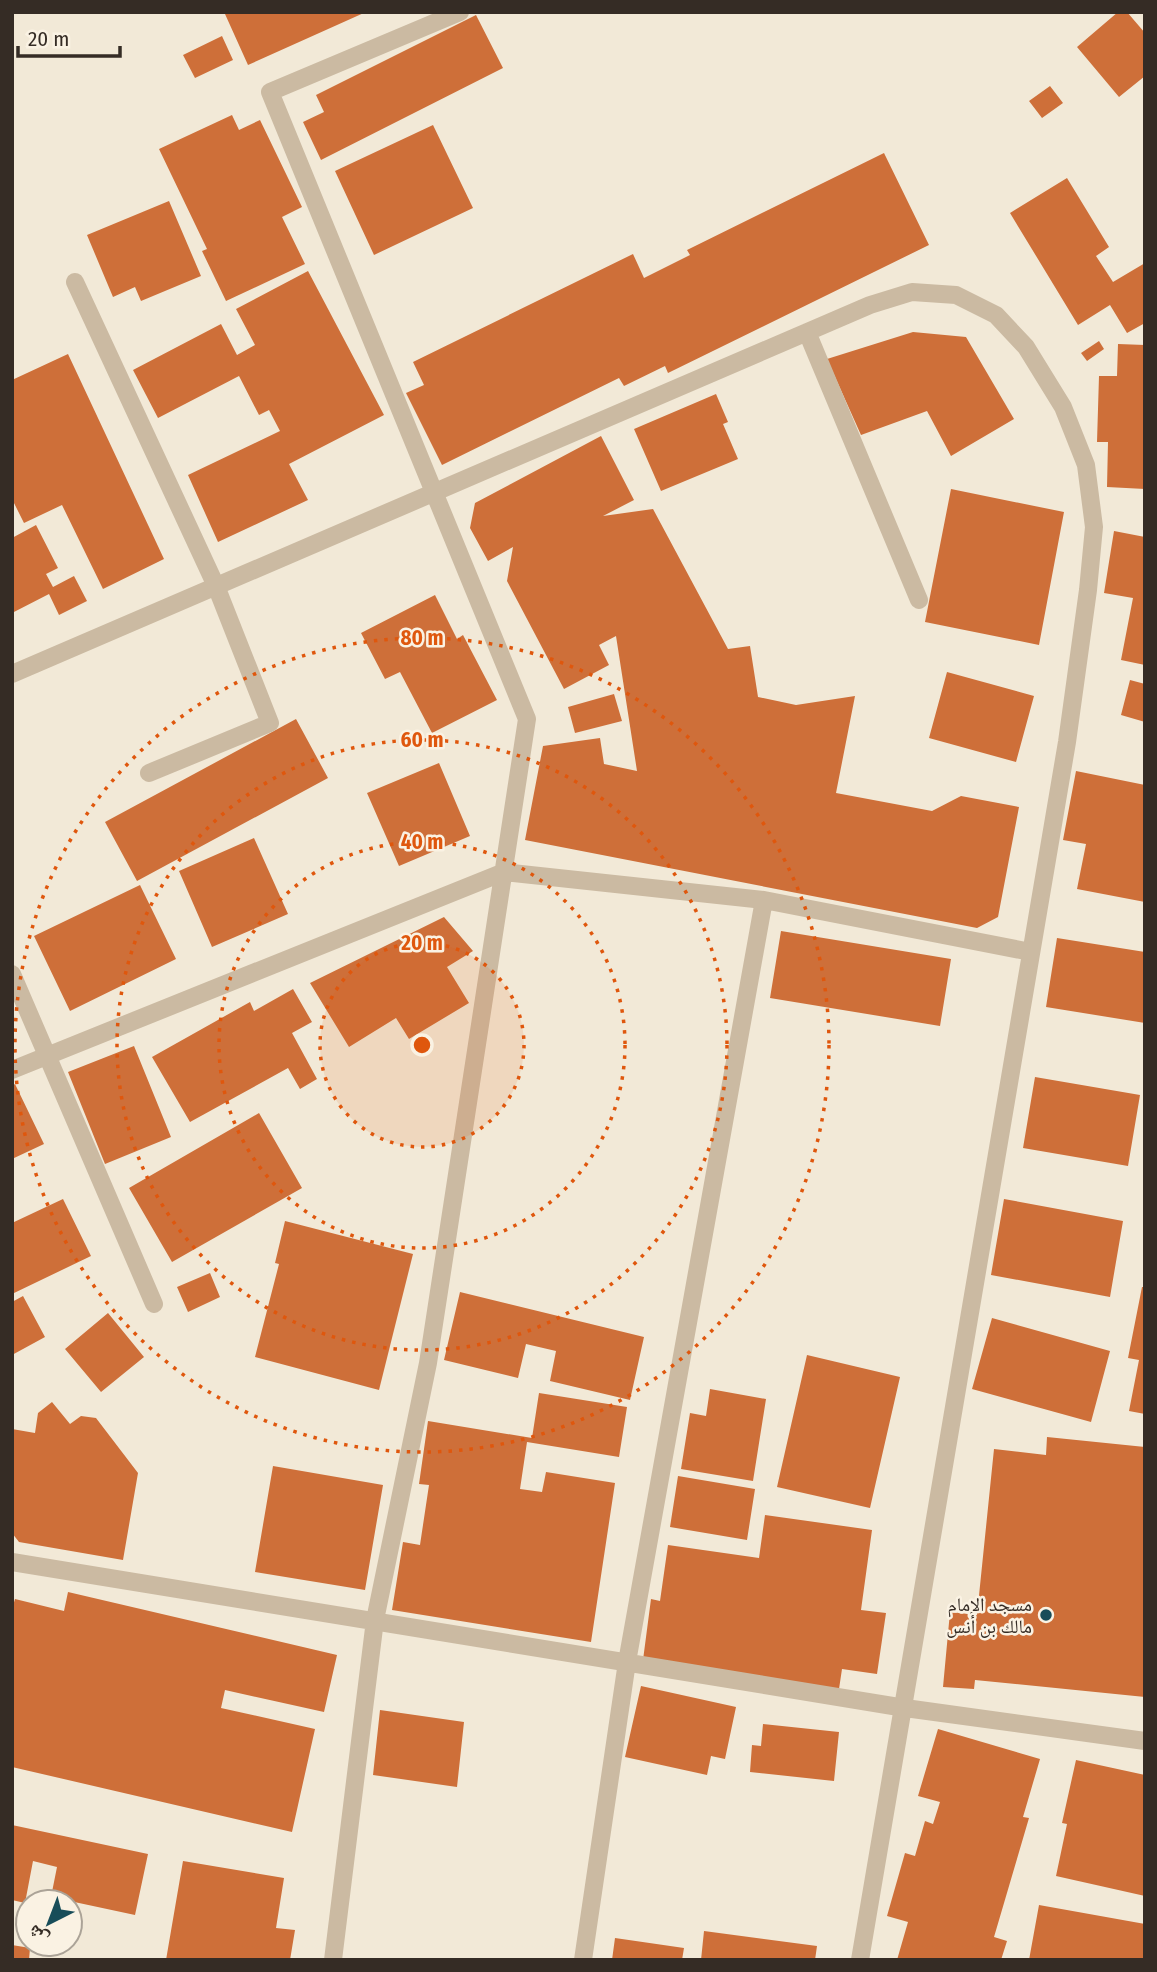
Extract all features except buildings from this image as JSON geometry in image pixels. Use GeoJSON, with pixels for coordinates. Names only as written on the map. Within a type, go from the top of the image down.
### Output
{"type":"FeatureCollection","features":[{"type":"Feature","properties":{"kind":"street"},"geometry":{"type":"LineString","coordinates":[[333,1960],[375,1620],[428,1363],[527,719],[270,92],[460,12]]}},
{"type":"Feature","properties":{"kind":"street"},"geometry":{"type":"LineString","coordinates":[[75,282],[216,586],[270,723],[149,773]]}},
{"type":"Feature","properties":{"kind":"street"},"geometry":{"type":"LineString","coordinates":[[12,674],[870,305],[912,292],[956,295],[996,314],[1026,347],[1063,407],[1086,465],[1094,527],[1088,590],[1068,742],[860,1960]]}},
{"type":"Feature","properties":{"kind":"street"},"geometry":{"type":"LineString","coordinates":[[807,332],[919,600]]}},
{"type":"Feature","properties":{"kind":"street"},"geometry":{"type":"LineString","coordinates":[[12,1070],[503,872],[764,900],[1031,952]]}},
{"type":"Feature","properties":{"kind":"street"},"geometry":{"type":"LineString","coordinates":[[583,1960],[627,1662],[764,900]]}},
{"type":"Feature","properties":{"kind":"street"},"geometry":{"type":"LineString","coordinates":[[12,974],[154,1304]]}},
{"type":"Feature","properties":{"kind":"street"},"geometry":{"type":"LineString","coordinates":[[12,1562],[905,1708],[1145,1741]]}},
{"type":"Feature","properties":{"kind":"place","name":"مسجد الإمام مالك بن أنس"},"geometry":{"type":"Point","coordinates":[1046,1615]}}]}
